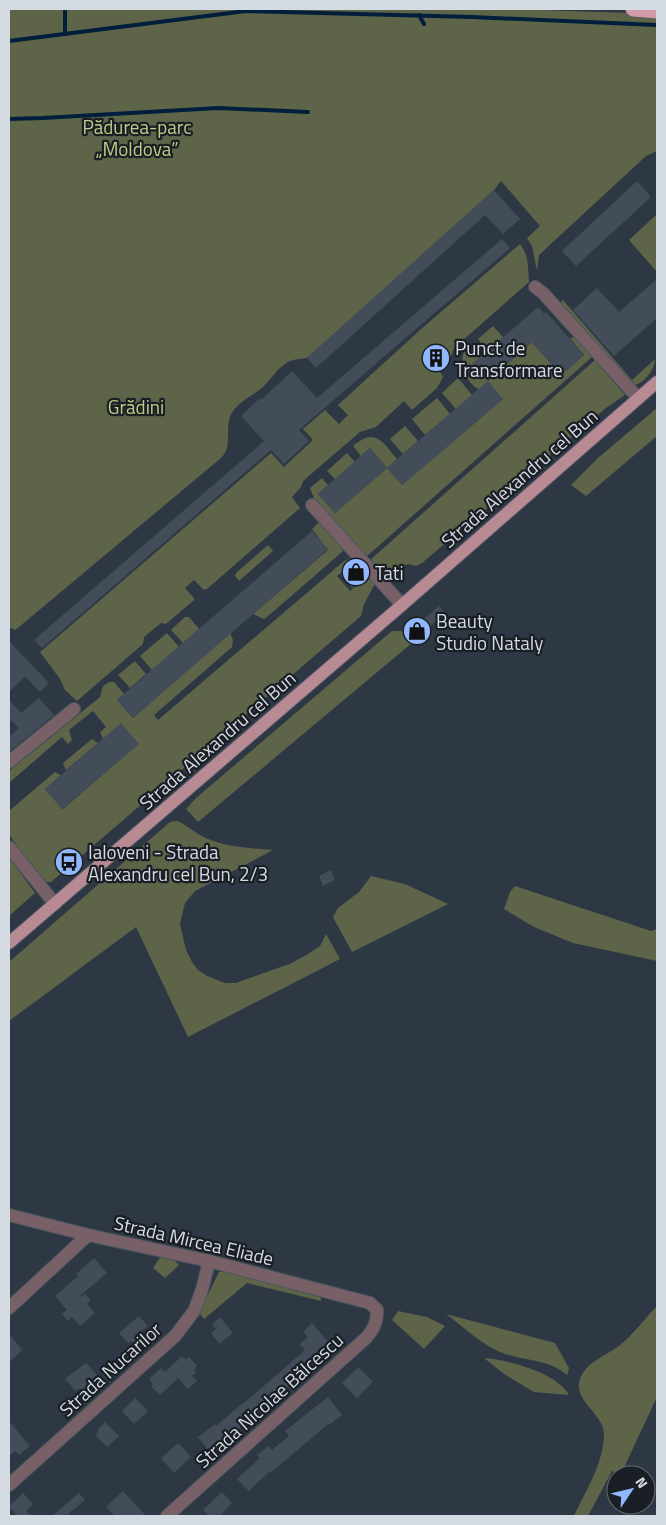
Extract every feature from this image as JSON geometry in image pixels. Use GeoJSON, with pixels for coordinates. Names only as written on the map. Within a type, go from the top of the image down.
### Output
{"type":"FeatureCollection","features":[{"type":"Feature","properties":{"kind":"highway"},"geometry":{"type":"LineString","coordinates":[[633,9],[657,11]]}},
{"type":"Feature","properties":{"kind":"main road","name":"Strada Alexandru cel Bun"},"geometry":{"type":"LineString","coordinates":[[9,943],[402,605],[657,382]]}},
{"type":"Feature","properties":{"kind":"street"},"geometry":{"type":"LineString","coordinates":[[535,287],[543,293],[638,398]]}},
{"type":"Feature","properties":{"kind":"street"},"geometry":{"type":"LineString","coordinates":[[312,505],[402,605]]}},
{"type":"Feature","properties":{"kind":"street"},"geometry":{"type":"LineString","coordinates":[[9,762],[74,709]]}},
{"type":"Feature","properties":{"kind":"street"},"geometry":{"type":"LineString","coordinates":[[9,847],[55,904]]}},
{"type":"Feature","properties":{"kind":"street","name":"Strada Mircea Eliade"},"geometry":{"type":"LineString","coordinates":[[9,1215],[88,1235],[210,1261],[370,1303]]}},
{"type":"Feature","properties":{"kind":"street"},"geometry":{"type":"LineString","coordinates":[[9,1308],[88,1235]]}},
{"type":"Feature","properties":{"kind":"street","name":"Strada Nucarilor"},"geometry":{"type":"LineString","coordinates":[[9,1485],[175,1336],[194,1311],[210,1261]]}},
{"type":"Feature","properties":{"kind":"street","name":"Strada Nicolae Bălcescu"},"geometry":{"type":"LineString","coordinates":[[167,1516],[366,1338],[373,1330],[377,1320],[377,1310],[370,1303]]}},
{"type":"Feature","properties":{"kind":"green space"},"geometry":{"type":"Polygon","coordinates":[[[9,9],[514,9],[657,14],[657,151],[646,156],[539,255],[537,271],[532,246],[527,238],[540,226],[501,181],[494,190],[307,358],[293,360],[285,364],[264,386],[240,404],[230,417],[227,449],[221,458],[15,630],[9,627],[9,9]]]}},
{"type":"Feature","properties":{"kind":"green space"},"geometry":{"type":"Polygon","coordinates":[[[657,214],[657,272],[629,240],[657,214]]]}},
{"type":"Feature","properties":{"kind":"green space"},"geometry":{"type":"Polygon","coordinates":[[[520,244],[527,257],[529,282],[454,348],[448,364],[440,372],[443,377],[437,388],[412,410],[404,401],[376,427],[360,432],[303,481],[301,487],[292,497],[300,508],[207,589],[204,590],[194,580],[185,588],[194,600],[166,624],[161,623],[144,637],[143,644],[77,701],[65,690],[60,679],[40,652],[271,453],[284,467],[313,440],[303,429],[325,410],[339,424],[348,415],[338,405],[420,330],[520,244]]]}},
{"type":"Feature","properties":{"kind":"green space"},"geometry":{"type":"Polygon","coordinates":[[[563,300],[632,380],[655,359],[653,367],[642,382],[634,385],[560,303],[563,300]]]}},
{"type":"Feature","properties":{"kind":"green space"},"geometry":{"type":"Polygon","coordinates":[[[493,326],[503,337],[487,351],[478,339],[493,326]]]}},
{"type":"Feature","properties":{"kind":"green space"},"geometry":{"type":"Polygon","coordinates":[[[575,337],[592,357],[366,557],[317,506],[310,488],[322,478],[328,485],[318,494],[335,513],[387,468],[402,485],[503,399],[480,390],[474,386],[466,375],[462,362],[465,349],[470,343],[481,356],[473,364],[488,381],[532,342],[561,375],[584,355],[570,338],[575,337]]]}},
{"type":"Feature","properties":{"kind":"green space"},"geometry":{"type":"Polygon","coordinates":[[[595,360],[625,395],[606,408],[422,563],[416,566],[408,564],[384,575],[381,574],[369,561],[595,360]]]}},
{"type":"Feature","properties":{"kind":"green space"},"geometry":{"type":"Polygon","coordinates":[[[458,378],[472,395],[456,409],[442,393],[458,378]]]}},
{"type":"Feature","properties":{"kind":"green space"},"geometry":{"type":"Polygon","coordinates":[[[437,398],[450,414],[425,435],[412,419],[437,398]]]}},
{"type":"Feature","properties":{"kind":"green space"},"geometry":{"type":"Polygon","coordinates":[[[657,408],[657,436],[586,496],[571,485],[598,458],[657,408]]]}},
{"type":"Feature","properties":{"kind":"green space"},"geometry":{"type":"Polygon","coordinates":[[[405,426],[418,441],[403,454],[390,439],[405,426]]]}},
{"type":"Feature","properties":{"kind":"green space"},"geometry":{"type":"Polygon","coordinates":[[[367,437],[378,439],[397,459],[387,468],[370,448],[361,456],[353,446],[367,437]]]}},
{"type":"Feature","properties":{"kind":"green space"},"geometry":{"type":"Polygon","coordinates":[[[347,453],[355,462],[335,479],[327,471],[347,453]]]}},
{"type":"Feature","properties":{"kind":"green space"},"geometry":{"type":"Polygon","coordinates":[[[321,520],[344,548],[342,552],[267,617],[264,619],[253,614],[328,550],[312,529],[321,520]]]}},
{"type":"Feature","properties":{"kind":"green space"},"geometry":{"type":"Polygon","coordinates":[[[268,545],[273,551],[239,581],[235,576],[236,573],[268,545]]]}},
{"type":"Feature","properties":{"kind":"green space"},"geometry":{"type":"Polygon","coordinates":[[[351,558],[358,559],[337,576],[350,591],[371,574],[376,582],[364,604],[361,616],[51,882],[40,878],[9,834],[9,811],[55,772],[61,775],[45,789],[63,809],[138,744],[103,739],[100,732],[106,727],[93,711],[69,730],[72,740],[68,744],[62,737],[9,783],[9,771],[100,697],[103,686],[109,682],[114,682],[124,694],[117,700],[133,718],[230,633],[233,640],[232,647],[154,715],[158,720],[344,561],[351,558]]]}},
{"type":"Feature","properties":{"kind":"green space"},"geometry":{"type":"Polygon","coordinates":[[[185,617],[189,617],[199,629],[183,643],[171,630],[185,617]]]}},
{"type":"Feature","properties":{"kind":"green space"},"geometry":{"type":"Polygon","coordinates":[[[392,631],[402,631],[412,643],[198,822],[186,809],[196,798],[392,631]]]}},
{"type":"Feature","properties":{"kind":"green space"},"geometry":{"type":"Polygon","coordinates":[[[167,633],[179,647],[152,670],[140,656],[167,633]]]}},
{"type":"Feature","properties":{"kind":"green space"},"geometry":{"type":"Polygon","coordinates":[[[135,661],[146,674],[130,688],[118,675],[135,661]]]}},
{"type":"Feature","properties":{"kind":"green space"},"geometry":{"type":"Polygon","coordinates":[[[92,739],[98,743],[66,770],[63,763],[92,739]]]}},
{"type":"Feature","properties":{"kind":"green space"},"geometry":{"type":"Polygon","coordinates":[[[177,821],[200,835],[217,842],[273,850],[195,891],[185,903],[180,924],[186,950],[198,970],[207,976],[225,983],[236,983],[292,963],[320,946],[326,934],[340,959],[188,1037],[136,927],[9,1021],[9,962],[170,822],[177,821]]]}},
{"type":"Feature","properties":{"kind":"green space"},"geometry":{"type":"Polygon","coordinates":[[[9,857],[35,893],[9,916],[9,857]]]}},
{"type":"Feature","properties":{"kind":"green space"},"geometry":{"type":"Polygon","coordinates":[[[371,876],[405,884],[448,904],[352,952],[333,917],[338,908],[359,892],[371,876]]]}},
{"type":"Feature","properties":{"kind":"green space"},"geometry":{"type":"Polygon","coordinates":[[[515,886],[651,931],[657,929],[657,961],[573,943],[534,927],[504,909],[510,892],[515,886]]]}},
{"type":"Feature","properties":{"kind":"green space"},"geometry":{"type":"Polygon","coordinates":[[[161,1256],[173,1259],[179,1265],[165,1278],[153,1268],[161,1256]]]}},
{"type":"Feature","properties":{"kind":"green space"},"geometry":{"type":"Polygon","coordinates":[[[227,1271],[320,1293],[321,1301],[247,1283],[204,1319],[199,1313],[219,1272],[227,1271]]]}},
{"type":"Feature","properties":{"kind":"green space"},"geometry":{"type":"Polygon","coordinates":[[[657,1306],[657,1397],[625,1465],[606,1465],[606,1482],[588,1516],[574,1516],[598,1466],[604,1433],[599,1419],[580,1393],[580,1379],[592,1363],[615,1349],[635,1331],[657,1306]]]}},
{"type":"Feature","properties":{"kind":"green space"},"geometry":{"type":"Polygon","coordinates":[[[398,1311],[427,1317],[445,1326],[424,1349],[392,1320],[398,1311]]]}},
{"type":"Feature","properties":{"kind":"green space"},"geometry":{"type":"Polygon","coordinates":[[[446,1314],[555,1343],[569,1368],[567,1375],[550,1365],[512,1356],[494,1349],[446,1314]]]}},
{"type":"Feature","properties":{"kind":"green space"},"geometry":{"type":"Polygon","coordinates":[[[484,1358],[506,1361],[543,1374],[563,1387],[569,1395],[534,1392],[504,1374],[484,1358]]]}},
{"type":"Feature","properties":{"kind":"building"},"geometry":{"type":"Polygon","coordinates":[[[637,181],[651,197],[576,266],[562,251],[637,181]]]}},
{"type":"Feature","properties":{"kind":"building"},"geometry":{"type":"Polygon","coordinates":[[[494,190],[520,219],[503,234],[485,215],[316,368],[307,358],[494,190]]]}},
{"type":"Feature","properties":{"kind":"building"},"geometry":{"type":"Polygon","coordinates":[[[502,239],[510,248],[299,430],[309,441],[284,464],[271,450],[42,648],[34,640],[264,441],[241,416],[260,398],[261,400],[292,371],[317,398],[502,239]]]}},
{"type":"Feature","properties":{"kind":"building"},"geometry":{"type":"Polygon","coordinates":[[[657,279],[657,318],[614,356],[573,310],[597,288],[619,312],[657,279]]]}},
{"type":"Feature","properties":{"kind":"building"},"geometry":{"type":"Polygon","coordinates":[[[538,307],[544,314],[546,312],[584,355],[561,375],[532,342],[488,381],[472,364],[538,307]]]}},
{"type":"Feature","properties":{"kind":"building","name":"Punct de Transformare"},"geometry":{"type":"Polygon","coordinates":[[[436,350],[444,359],[436,367],[427,358],[436,350]]]}},
{"type":"Feature","properties":{"kind":"building"},"geometry":{"type":"Polygon","coordinates":[[[488,381],[503,399],[402,485],[387,468],[488,381]]]}},
{"type":"Feature","properties":{"kind":"building"},"geometry":{"type":"Polygon","coordinates":[[[370,448],[387,468],[335,513],[318,494],[370,448]]]}},
{"type":"Feature","properties":{"kind":"building"},"geometry":{"type":"Polygon","coordinates":[[[312,531],[328,549],[133,718],[117,700],[312,531]]]}},
{"type":"Feature","properties":{"kind":"building"},"geometry":{"type":"Polygon","coordinates":[[[354,564],[365,577],[352,588],[341,575],[354,564]]]}},
{"type":"Feature","properties":{"kind":"building"},"geometry":{"type":"Polygon","coordinates":[[[439,606],[445,613],[418,637],[412,629],[439,606]]]}},
{"type":"Feature","properties":{"kind":"building"},"geometry":{"type":"Polygon","coordinates":[[[9,641],[49,683],[40,692],[25,676],[9,692],[9,641]]]}},
{"type":"Feature","properties":{"kind":"building"},"geometry":{"type":"Polygon","coordinates":[[[39,698],[54,715],[9,752],[9,737],[19,728],[9,718],[9,700],[21,713],[39,698]]]}},
{"type":"Feature","properties":{"kind":"building"},"geometry":{"type":"Polygon","coordinates":[[[121,723],[139,744],[62,809],[45,789],[121,723]]]}},
{"type":"Feature","properties":{"kind":"building"},"geometry":{"type":"Polygon","coordinates":[[[331,870],[335,880],[323,886],[319,876],[331,870]]]}},
{"type":"Feature","properties":{"kind":"building"},"geometry":{"type":"Polygon","coordinates":[[[94,1258],[107,1273],[80,1296],[85,1294],[91,1300],[87,1304],[95,1313],[80,1326],[72,1317],[68,1321],[62,1314],[67,1310],[55,1296],[78,1276],[76,1274],[94,1258]]]}},
{"type":"Feature","properties":{"kind":"building"},"geometry":{"type":"Polygon","coordinates":[[[139,1316],[148,1326],[141,1331],[146,1336],[135,1345],[131,1341],[128,1343],[119,1333],[139,1316]]]}},
{"type":"Feature","properties":{"kind":"building"},"geometry":{"type":"Polygon","coordinates":[[[220,1317],[233,1333],[219,1344],[211,1333],[216,1329],[212,1324],[220,1317]]]}},
{"type":"Feature","properties":{"kind":"building"},"geometry":{"type":"Polygon","coordinates":[[[312,1323],[328,1342],[301,1365],[306,1371],[227,1439],[213,1450],[211,1447],[208,1450],[198,1437],[215,1424],[216,1426],[305,1350],[300,1344],[308,1337],[303,1332],[312,1323]]]}},
{"type":"Feature","properties":{"kind":"building"},"geometry":{"type":"Polygon","coordinates":[[[9,1334],[22,1350],[9,1362],[9,1334]]]}},
{"type":"Feature","properties":{"kind":"building"},"geometry":{"type":"Polygon","coordinates":[[[182,1356],[186,1360],[189,1357],[197,1366],[194,1370],[196,1373],[192,1376],[197,1381],[188,1389],[178,1378],[160,1395],[151,1386],[153,1384],[149,1379],[161,1368],[165,1372],[182,1356]]]}},
{"type":"Feature","properties":{"kind":"building"},"geometry":{"type":"Polygon","coordinates":[[[86,1363],[97,1375],[92,1379],[96,1384],[85,1394],[80,1388],[76,1391],[65,1379],[86,1363]]]}},
{"type":"Feature","properties":{"kind":"building"},"geometry":{"type":"Polygon","coordinates":[[[358,1367],[373,1382],[357,1398],[342,1383],[358,1367]]]}},
{"type":"Feature","properties":{"kind":"building"},"geometry":{"type":"Polygon","coordinates":[[[328,1397],[342,1415],[270,1471],[249,1491],[237,1479],[260,1458],[257,1455],[269,1446],[272,1450],[289,1436],[285,1431],[328,1397]]]}},
{"type":"Feature","properties":{"kind":"building"},"geometry":{"type":"Polygon","coordinates":[[[135,1398],[148,1411],[134,1424],[122,1411],[135,1398]]]}},
{"type":"Feature","properties":{"kind":"building"},"geometry":{"type":"Polygon","coordinates":[[[9,1421],[30,1446],[19,1455],[15,1451],[9,1456],[9,1421]]]}},
{"type":"Feature","properties":{"kind":"building"},"geometry":{"type":"Polygon","coordinates":[[[105,1422],[119,1436],[107,1447],[95,1435],[105,1422]]]}},
{"type":"Feature","properties":{"kind":"building"},"geometry":{"type":"Polygon","coordinates":[[[178,1443],[191,1457],[174,1473],[161,1458],[178,1443]]]}},
{"type":"Feature","properties":{"kind":"building"},"geometry":{"type":"Polygon","coordinates":[[[123,1491],[146,1516],[115,1516],[106,1507],[123,1491]]]}},
{"type":"Feature","properties":{"kind":"building"},"geometry":{"type":"Polygon","coordinates":[[[222,1492],[232,1503],[220,1516],[209,1516],[203,1510],[222,1492]]]}},
{"type":"Feature","properties":{"kind":"building"},"geometry":{"type":"Polygon","coordinates":[[[23,1493],[33,1504],[26,1511],[31,1516],[17,1516],[9,1506],[23,1493]]]}},
{"type":"Feature","properties":{"kind":"building"},"geometry":{"type":"Polygon","coordinates":[[[79,1493],[85,1500],[66,1516],[52,1516],[79,1493]]]}},
{"type":"Feature","properties":{"kind":"waterway"},"geometry":{"type":"LineString","coordinates":[[65,9],[65,34]]}},
{"type":"Feature","properties":{"kind":"waterway"},"geometry":{"type":"LineString","coordinates":[[9,41],[246,11],[472,17],[657,25]]}},
{"type":"Feature","properties":{"kind":"waterway"},"geometry":{"type":"LineString","coordinates":[[419,15],[424,24]]}},
{"type":"Feature","properties":{"kind":"waterway"},"geometry":{"type":"LineString","coordinates":[[9,119],[218,108],[308,112]]}},
{"type":"Feature","properties":{"kind":"place","name":"Punct de Transformare"},"geometry":{"type":"Point","coordinates":[436,358]}},
{"type":"Feature","properties":{"kind":"place","name":"Tati"},"geometry":{"type":"Point","coordinates":[356,572]}},
{"type":"Feature","properties":{"kind":"place","name":"Beauty Studio Nataly"},"geometry":{"type":"Point","coordinates":[417,631]}},
{"type":"Feature","properties":{"kind":"place","name":"Ialoveni - Strada Alexandru cel Bun, 2/3"},"geometry":{"type":"Point","coordinates":[69,862]}},
{"type":"Feature","properties":{"kind":"park label","name":"Pădurea-parc „Moldova”"},"geometry":{"type":"Point","coordinates":[137,137]}},
{"type":"Feature","properties":{"kind":"park label","name":"Grădini"},"geometry":{"type":"Point","coordinates":[136,406]}}]}
